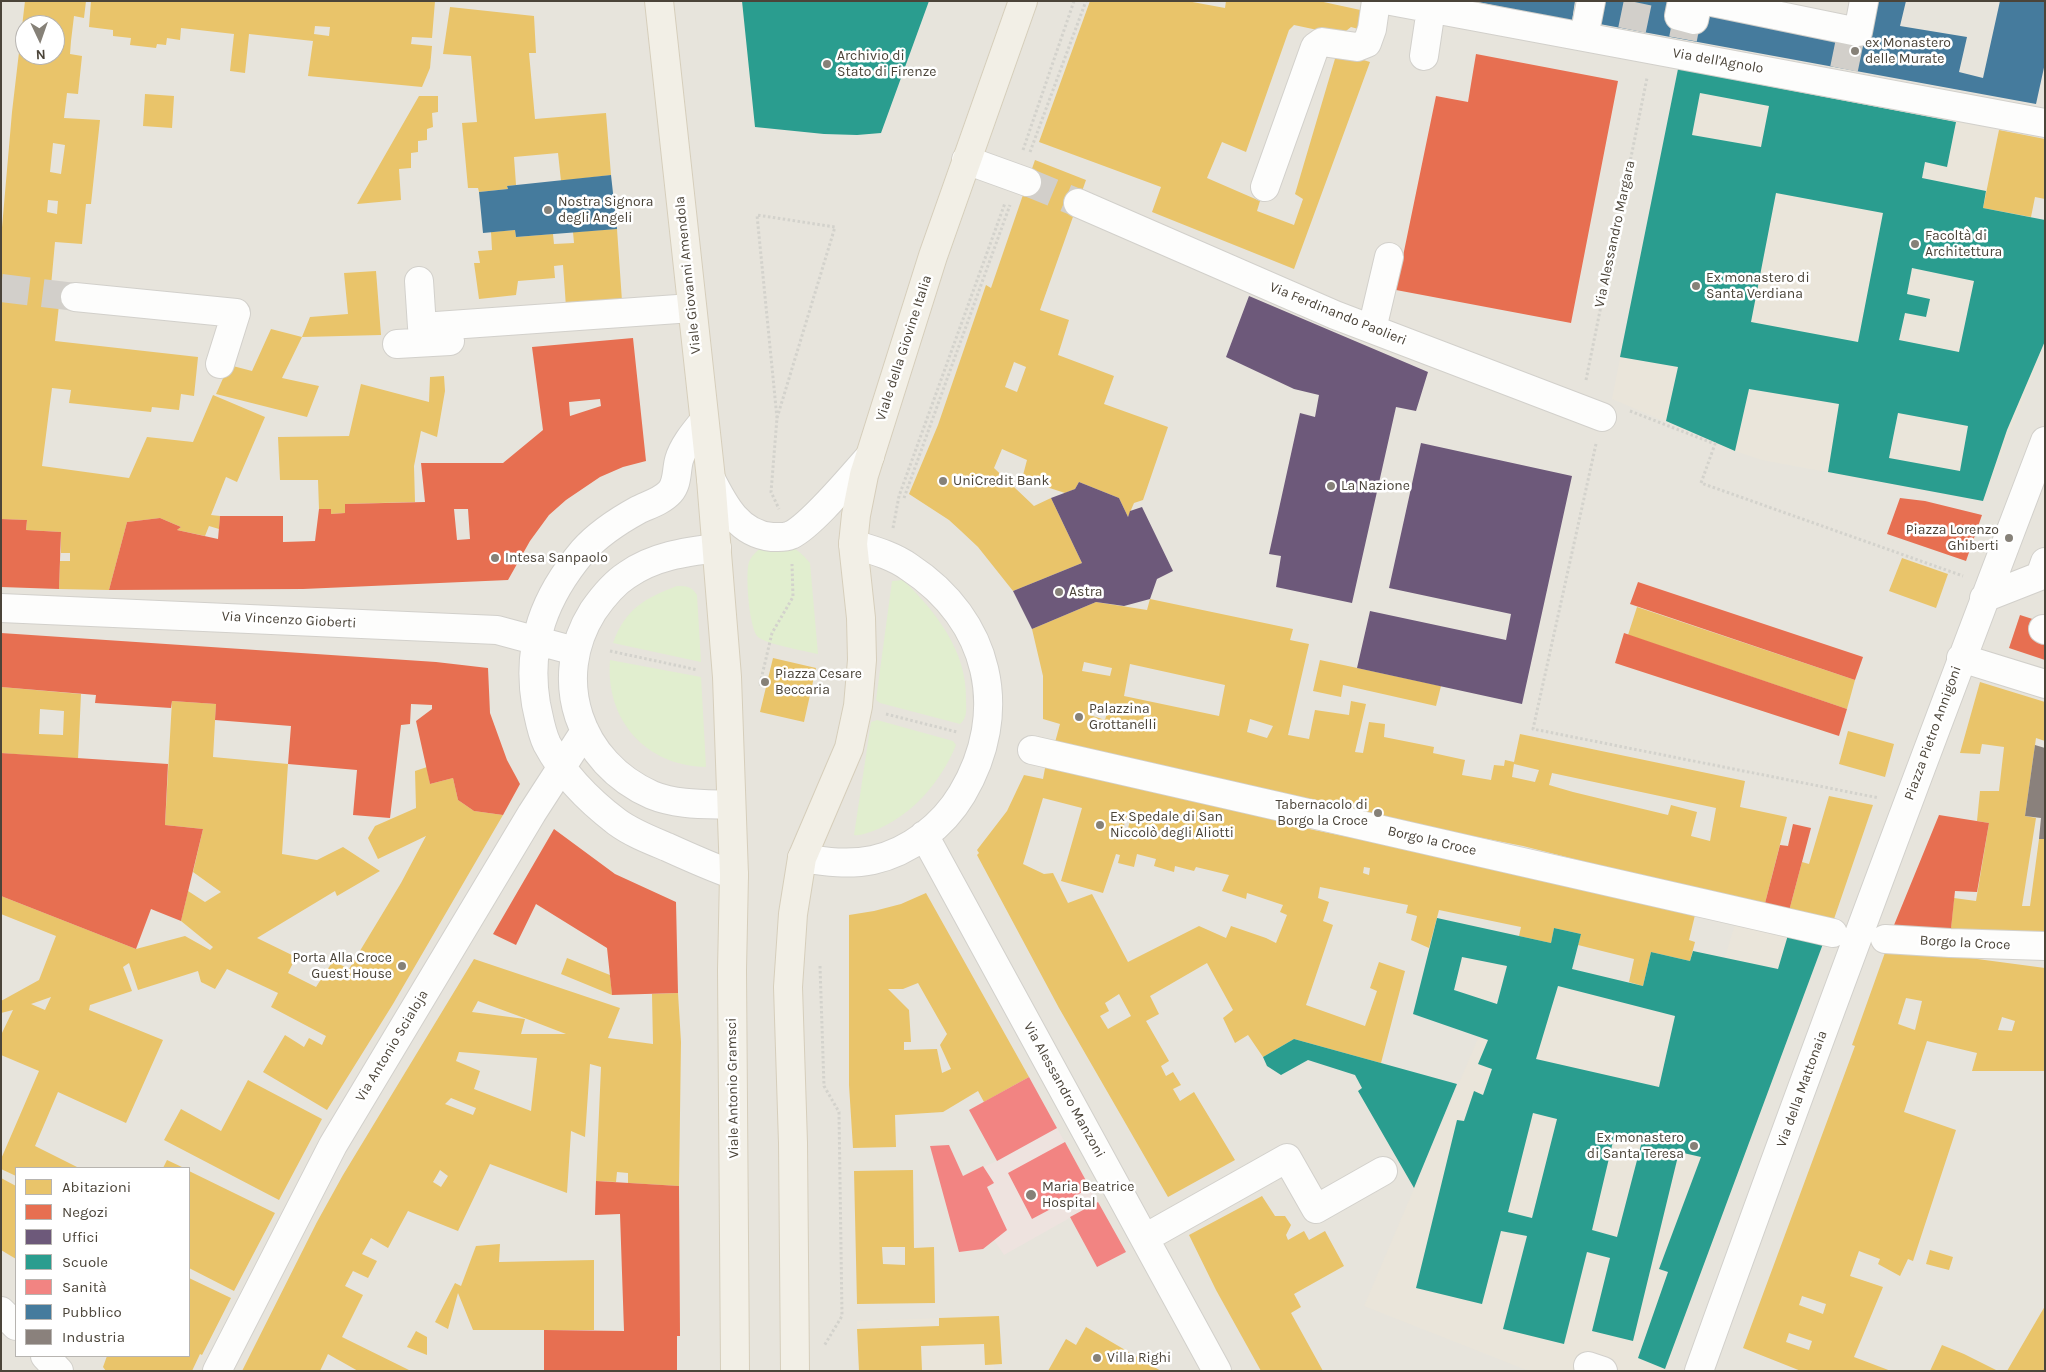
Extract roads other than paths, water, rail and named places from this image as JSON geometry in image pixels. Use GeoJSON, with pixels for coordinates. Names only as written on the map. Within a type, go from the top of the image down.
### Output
{"type":"FeatureCollection","features":[{"type":"Feature","properties":{"kind":"main road","name":"Viale Giovanni Amendola"},"geometry":{"type":"LineString","coordinates":[[659,1],[717,548]]}},
{"type":"Feature","properties":{"kind":"main road","name":"Viale della Giovine Italia"},"geometry":{"type":"LineString","coordinates":[[802,858],[849,748],[858,706],[862,660],[861,618],[853,544],[856,515],[870,456],[933,256],[1024,1]]}},
{"type":"Feature","properties":{"kind":"main road"},"geometry":{"type":"LineString","coordinates":[[717,548],[727,677],[731,805]]}},
{"type":"Feature","properties":{"kind":"main road","name":"Viale Antonio Gramsci"},"geometry":{"type":"LineString","coordinates":[[731,805],[734,875],[732,980],[735,1371]]}},
{"type":"Feature","properties":{"kind":"main road"},"geometry":{"type":"LineString","coordinates":[[795,1371],[793,1143],[788,987],[793,914],[802,858]]}},
{"type":"Feature","properties":{"kind":"street"},"geometry":{"type":"LineString","coordinates":[[1265,187],[1315,47],[1322,42],[1357,47],[1367,42],[1372,29],[1376,1]]}},
{"type":"Feature","properties":{"kind":"street","name":"Via dell'Agnolo"},"geometry":{"type":"LineString","coordinates":[[1391,1],[1584,37],[1631,38],[1842,76],[2045,122]]}},
{"type":"Feature","properties":{"kind":"street"},"geometry":{"type":"LineString","coordinates":[[1584,37],[1591,1]]}},
{"type":"Feature","properties":{"kind":"street"},"geometry":{"type":"LineString","coordinates":[[1682,1],[1679,16],[1694,20],[1698,1]]}},
{"type":"Feature","properties":{"kind":"street"},"geometry":{"type":"LineString","coordinates":[[1707,1],[1858,32],[1864,1]]}},
{"type":"Feature","properties":{"kind":"street"},"geometry":{"type":"LineString","coordinates":[[1424,56],[1431,9]]}},
{"type":"Feature","properties":{"kind":"street"},"geometry":{"type":"LineString","coordinates":[[966,160],[1020,179]]}},
{"type":"Feature","properties":{"kind":"street","name":"Via Ferdinando Paolieri"},"geometry":{"type":"LineString","coordinates":[[1078,203],[1268,286],[1591,412]]}},
{"type":"Feature","properties":{"kind":"street"},"geometry":{"type":"LineString","coordinates":[[1372,328],[1389,257]]}},
{"type":"Feature","properties":{"kind":"street"},"geometry":{"type":"LineString","coordinates":[[419,282],[422,327],[693,316]]}},
{"type":"Feature","properties":{"kind":"street"},"geometry":{"type":"LineString","coordinates":[[76,297],[236,313],[220,364]]}},
{"type":"Feature","properties":{"kind":"street"},"geometry":{"type":"LineString","coordinates":[[397,344],[693,316]]}},
{"type":"Feature","properties":{"kind":"street"},"geometry":{"type":"LineString","coordinates":[[704,422],[684,449],[679,460],[675,485],[665,498],[636,511],[608,530],[584,550],[561,581],[546,606],[536,639],[533,664],[534,689],[546,742],[579,790],[618,823],[652,840],[734,875]]}},
{"type":"Feature","properties":{"kind":"street"},"geometry":{"type":"LineString","coordinates":[[2045,441],[1961,658],[2045,684]]}},
{"type":"Feature","properties":{"kind":"street"},"geometry":{"type":"LineString","coordinates":[[711,479],[729,512],[748,529],[765,536],[783,538],[808,522],[870,456]]}},
{"type":"Feature","properties":{"kind":"street"},"geometry":{"type":"LineString","coordinates":[[802,858],[834,863],[875,860],[909,846],[953,808],[970,780],[978,762],[988,723],[989,704],[986,676],[973,636],[949,601],[925,578],[908,566],[888,555],[853,544]]}},
{"type":"Feature","properties":{"kind":"street"},"geometry":{"type":"LineString","coordinates":[[717,548],[659,558],[626,576],[599,602],[589,618],[575,651],[572,671],[573,691],[576,712],[585,732],[609,764],[623,776],[646,792],[664,799],[678,802],[731,805]]}},
{"type":"Feature","properties":{"kind":"street"},"geometry":{"type":"LineString","coordinates":[[1984,598],[2043,573]]}},
{"type":"Feature","properties":{"kind":"street","name":"Via Vincenzo Gioberti"},"geometry":{"type":"LineString","coordinates":[[1,608],[497,630],[575,651]]}},
{"type":"Feature","properties":{"kind":"street","name":"Piazza Pietro Annigoni"},"geometry":{"type":"LineString","coordinates":[[1906,807],[1961,658]]}},
{"type":"Feature","properties":{"kind":"street","name":"Via Antonio Scialoja"},"geometry":{"type":"LineString","coordinates":[[217,1371],[333,1145],[561,766],[585,732]]}},
{"type":"Feature","properties":{"kind":"street","name":"Borgo la Croce"},"geometry":{"type":"LineString","coordinates":[[1032,750],[1833,933]]}},
{"type":"Feature","properties":{"kind":"street","name":"Via della Mattonaia"},"geometry":{"type":"LineString","coordinates":[[1699,1371],[1906,807]]}},
{"type":"Feature","properties":{"kind":"street","name":"Via Alessandro Manzoni"},"geometry":{"type":"LineString","coordinates":[[924,835],[1217,1371]]}},
{"type":"Feature","properties":{"kind":"street","name":"Borgo la Croce"},"geometry":{"type":"LineString","coordinates":[[1885,938],[1950,943],[2045,946]]}},
{"type":"Feature","properties":{"kind":"street"},"geometry":{"type":"LineString","coordinates":[[1145,1238],[1287,1158],[1316,1209],[1383,1170]]}},
{"type":"Feature","properties":{"kind":"street"},"geometry":{"type":"LineString","coordinates":[[1,1311],[15,1325]]}},
{"type":"Feature","properties":{"kind":"street"},"geometry":{"type":"LineString","coordinates":[[47,1357],[59,1371]]}},
{"type":"Feature","properties":{"kind":"tunnel"},"geometry":{"type":"LineString","coordinates":[[1632,30],[1638,1]]}},
{"type":"Feature","properties":{"kind":"tunnel"},"geometry":{"type":"LineString","coordinates":[[1683,39],[1687,18]]}},
{"type":"Feature","properties":{"kind":"tunnel"},"geometry":{"type":"LineString","coordinates":[[1844,69],[1852,30]]}},
{"type":"Feature","properties":{"kind":"tunnel"},"geometry":{"type":"LineString","coordinates":[[1027,182],[1078,203]]}},
{"type":"Feature","properties":{"kind":"tunnel"},"geometry":{"type":"LineString","coordinates":[[1,288],[75,297]]}},
{"type":"Feature","properties":{"kind":"place","name":"ex Monastero delle Murate"},"geometry":{"type":"Point","coordinates":[1855,51]}},
{"type":"Feature","properties":{"kind":"place","name":"Archivio di Stato di Firenze"},"geometry":{"type":"Point","coordinates":[827,64]}},
{"type":"Feature","properties":{"kind":"place","name":"Nostra Signora degli Angeli"},"geometry":{"type":"Point","coordinates":[548,210]}},
{"type":"Feature","properties":{"kind":"place","name":"Facoltà di Architettura"},"geometry":{"type":"Point","coordinates":[1915,244]}},
{"type":"Feature","properties":{"kind":"place","name":"Ex monastero di Santa Verdiana"},"geometry":{"type":"Point","coordinates":[1696,286]}},
{"type":"Feature","properties":{"kind":"place","name":"UniCredit Bank"},"geometry":{"type":"Point","coordinates":[943,481]}},
{"type":"Feature","properties":{"kind":"place","name":"La Nazione"},"geometry":{"type":"Point","coordinates":[1331,486]}},
{"type":"Feature","properties":{"kind":"place","name":"Piazza Lorenzo Ghiberti"},"geometry":{"type":"Point","coordinates":[2009,538]}},
{"type":"Feature","properties":{"kind":"place","name":"Intesa Sanpaolo"},"geometry":{"type":"Point","coordinates":[495,558]}},
{"type":"Feature","properties":{"kind":"place","name":"Astra"},"geometry":{"type":"Point","coordinates":[1059,592]}},
{"type":"Feature","properties":{"kind":"place","name":"Piazza Cesare Beccaria"},"geometry":{"type":"Point","coordinates":[765,682]}},
{"type":"Feature","properties":{"kind":"place","name":"Palazzina Grottanelli"},"geometry":{"type":"Point","coordinates":[1079,717]}},
{"type":"Feature","properties":{"kind":"place","name":"Tabernacolo di Borgo la Croce"},"geometry":{"type":"Point","coordinates":[1378,813]}},
{"type":"Feature","properties":{"kind":"place","name":"Ex Spedale di San Niccolò degli Aliotti"},"geometry":{"type":"Point","coordinates":[1100,825]}},
{"type":"Feature","properties":{"kind":"place","name":"Porta Alla Croce Guest House"},"geometry":{"type":"Point","coordinates":[402,966]}},
{"type":"Feature","properties":{"kind":"place","name":"Ex monastero di Santa Teresa"},"geometry":{"type":"Point","coordinates":[1694,1146]}},
{"type":"Feature","properties":{"kind":"place","name":"Maria Beatrice Hospital"},"geometry":{"type":"Point","coordinates":[1031,1195]}},
{"type":"Feature","properties":{"kind":"place","name":"Villa Righi"},"geometry":{"type":"Point","coordinates":[1097,1358]}}]}
